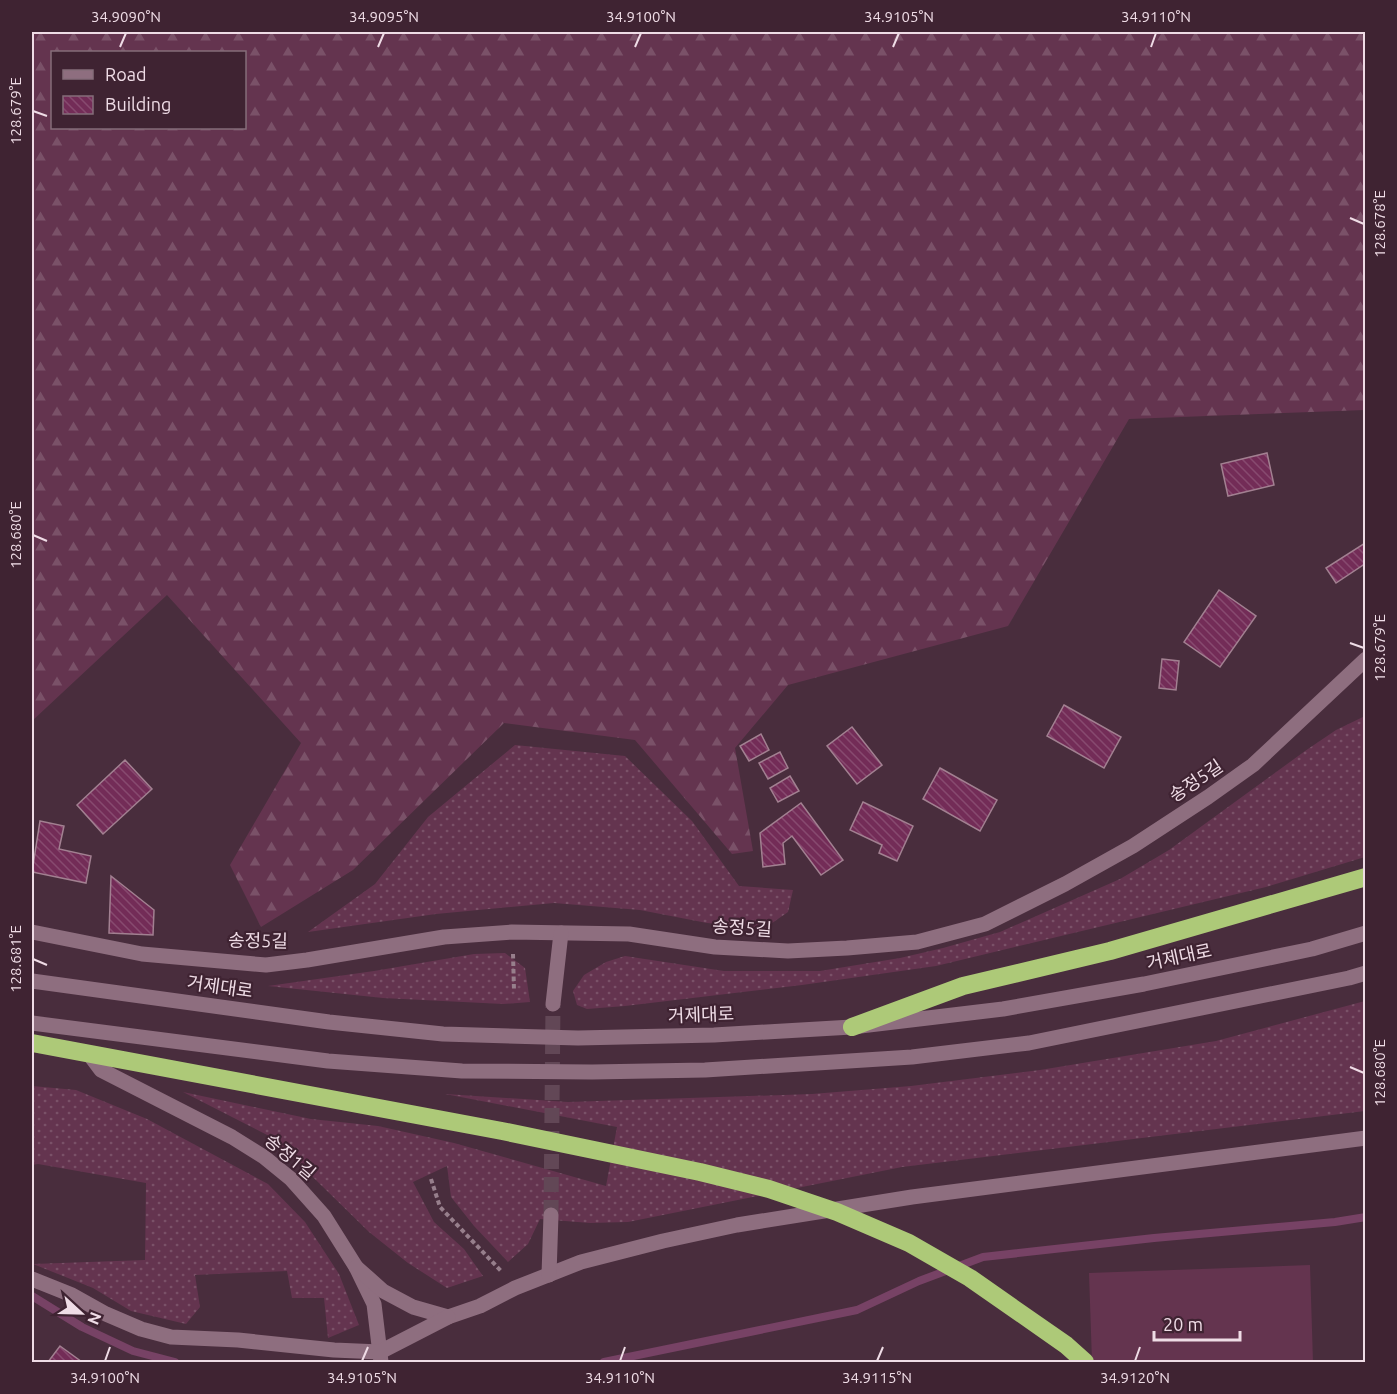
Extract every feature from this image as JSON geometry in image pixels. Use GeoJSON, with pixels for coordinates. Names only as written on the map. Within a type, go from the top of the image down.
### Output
{"type":"FeatureCollection","features":[{"type":"Feature","properties":{"kind":"highway"},"geometry":{"type":"LineString","coordinates":[[852,1027],[963,986],[1110,951],[1365,877]]}},
{"type":"Feature","properties":{"kind":"highway"},"geometry":{"type":"LineString","coordinates":[[32,1043],[581,1148],[700,1172],[769,1189],[837,1212],[909,1244],[970,1278],[1066,1345],[1085,1362]]}},
{"type":"Feature","properties":{"kind":"street","name":"송정5길"},"geometry":{"type":"LineString","coordinates":[[32,932],[142,954],[266,964],[307,960],[444,937],[512,932],[629,934],[715,947],[788,951],[917,942],[985,924],[1065,884],[1133,846],[1253,765],[1365,659]]}},
{"type":"Feature","properties":{"kind":"street"},"geometry":{"type":"LineString","coordinates":[[553,1004],[561,933]]}},
{"type":"Feature","properties":{"kind":"street","name":"거제대로"},"geometry":{"type":"LineString","coordinates":[[32,981],[329,1022],[443,1034],[590,1038],[714,1035],[852,1027],[990,1011],[1144,984],[1312,949],[1365,933]]}},
{"type":"Feature","properties":{"kind":"street"},"geometry":{"type":"LineString","coordinates":[[32,1023],[328,1061],[451,1070],[592,1072],[705,1070],[912,1057],[1029,1042],[1365,973]]}},
{"type":"Feature","properties":{"kind":"street","name":"송정1길"},"geometry":{"type":"LineString","coordinates":[[89,1054],[101,1070],[232,1137],[291,1179],[324,1216],[356,1267],[374,1304],[381,1357]]}},
{"type":"Feature","properties":{"kind":"street"},"geometry":{"type":"LineString","coordinates":[[32,1279],[72,1295],[106,1314],[141,1329],[171,1337],[238,1340],[381,1357],[448,1317],[480,1306],[515,1288],[581,1262],[737,1226],[924,1196],[1365,1138]]}},
{"type":"Feature","properties":{"kind":"street"},"geometry":{"type":"LineString","coordinates":[[549,1275],[551,1215]]}},
{"type":"Feature","properties":{"kind":"street"},"geometry":{"type":"LineString","coordinates":[[356,1267],[383,1291],[413,1307],[448,1317]]}},
{"type":"Feature","properties":{"kind":"path"},"geometry":{"type":"LineString","coordinates":[[512,932],[514,990]]}},
{"type":"Feature","properties":{"kind":"path"},"geometry":{"type":"LineString","coordinates":[[431,1179],[440,1208],[481,1248],[515,1288]]}},
{"type":"Feature","properties":{"kind":"green space"},"geometry":{"type":"Polygon","coordinates":[[[32,32],[1365,32],[1365,410],[1129,419],[1008,626],[788,685],[735,748],[753,851],[732,854],[635,740],[504,723],[353,870],[261,927],[230,865],[301,743],[167,595],[32,721],[32,32]]]}},
{"type":"Feature","properties":{"kind":"green space"},"geometry":{"type":"Polygon","coordinates":[[[1365,716],[1365,857],[1266,887],[936,966],[625,1006],[587,1009],[577,1005],[573,991],[584,975],[606,962],[625,956],[724,971],[820,971],[900,958],[1000,932],[1120,879],[1169,850],[1336,730],[1365,716]]]}},
{"type":"Feature","properties":{"kind":"green space"},"geometry":{"type":"Polygon","coordinates":[[[515,745],[625,756],[692,821],[739,886],[793,890],[788,912],[765,928],[707,923],[640,910],[554,903],[436,914],[308,932],[375,884],[428,817],[515,745]]]}},
{"type":"Feature","properties":{"kind":"green space"},"geometry":{"type":"Polygon","coordinates":[[[505,953],[525,968],[530,1002],[503,1004],[383,998],[268,986],[474,954],[505,953]]]}},
{"type":"Feature","properties":{"kind":"green space"},"geometry":{"type":"Polygon","coordinates":[[[1365,1001],[1365,1111],[902,1167],[628,1222],[590,1223],[540,1219],[528,1244],[508,1262],[474,1226],[451,1197],[447,1166],[413,1182],[434,1222],[464,1249],[483,1276],[447,1288],[408,1263],[369,1232],[273,1138],[183,1092],[311,1119],[378,1126],[454,1143],[606,1186],[617,1127],[445,1094],[568,1102],[812,1094],[911,1086],[1040,1070],[1216,1041],[1365,1001]]]}},
{"type":"Feature","properties":{"kind":"green space"},"geometry":{"type":"Polygon","coordinates":[[[32,1086],[76,1090],[147,1119],[268,1184],[305,1222],[339,1274],[359,1325],[328,1338],[324,1298],[292,1298],[287,1271],[195,1275],[200,1307],[186,1324],[131,1311],[93,1288],[33,1264],[145,1260],[146,1183],[38,1164],[32,1165],[32,1086]]]}},
{"type":"Feature","properties":{"kind":"green space"},"geometry":{"type":"Polygon","coordinates":[[[1310,1265],[1313,1362],[1092,1362],[1089,1273],[1310,1265]]]}},
{"type":"Feature","properties":{"kind":"building"},"geometry":{"type":"Polygon","coordinates":[[[1267,453],[1274,485],[1228,496],[1221,464],[1267,453]]]}},
{"type":"Feature","properties":{"kind":"building"},"geometry":{"type":"Polygon","coordinates":[[[1365,543],[1366,563],[1336,583],[1326,568],[1365,543]]]}},
{"type":"Feature","properties":{"kind":"building"},"geometry":{"type":"Polygon","coordinates":[[[1219,590],[1256,616],[1220,667],[1184,642],[1219,590]]]}},
{"type":"Feature","properties":{"kind":"building"},"geometry":{"type":"Polygon","coordinates":[[[1162,659],[1179,661],[1176,690],[1159,688],[1162,659]]]}},
{"type":"Feature","properties":{"kind":"building"},"geometry":{"type":"Polygon","coordinates":[[[1064,705],[1121,737],[1104,768],[1047,736],[1064,705]]]}},
{"type":"Feature","properties":{"kind":"building"},"geometry":{"type":"Polygon","coordinates":[[[852,727],[882,765],[857,784],[827,746],[852,727]]]}},
{"type":"Feature","properties":{"kind":"building"},"geometry":{"type":"Polygon","coordinates":[[[761,734],[769,750],[749,761],[740,746],[761,734]]]}},
{"type":"Feature","properties":{"kind":"building"},"geometry":{"type":"Polygon","coordinates":[[[780,752],[788,768],[768,779],[759,763],[780,752]]]}},
{"type":"Feature","properties":{"kind":"building"},"geometry":{"type":"Polygon","coordinates":[[[125,760],[152,789],[103,834],[77,805],[125,760]]]}},
{"type":"Feature","properties":{"kind":"building"},"geometry":{"type":"Polygon","coordinates":[[[940,768],[997,800],[980,831],[923,799],[940,768]]]}},
{"type":"Feature","properties":{"kind":"building"},"geometry":{"type":"Polygon","coordinates":[[[790,776],[799,791],[778,802],[770,788],[790,776]]]}},
{"type":"Feature","properties":{"kind":"building"},"geometry":{"type":"Polygon","coordinates":[[[863,802],[913,826],[897,861],[879,853],[882,845],[850,830],[863,802]]]}},
{"type":"Feature","properties":{"kind":"building"},"geometry":{"type":"Polygon","coordinates":[[[801,803],[843,860],[821,875],[792,836],[783,843],[785,864],[763,867],[760,833],[801,803]]]}},
{"type":"Feature","properties":{"kind":"building"},"geometry":{"type":"Polygon","coordinates":[[[40,821],[64,826],[59,849],[91,856],[86,883],[32,872],[40,821]]]}},
{"type":"Feature","properties":{"kind":"building"},"geometry":{"type":"Polygon","coordinates":[[[111,876],[154,910],[153,935],[109,933],[111,876]]]}},
{"type":"Feature","properties":{"kind":"building"},"geometry":{"type":"Polygon","coordinates":[[[60,1346],[82,1362],[48,1362],[60,1346]]]}},
{"type":"Feature","properties":{"kind":"waterway"},"geometry":{"type":"LineString","coordinates":[[604,1362],[857,1310],[919,1281],[983,1257],[1366,1217]]}},
{"type":"Feature","properties":{"kind":"waterway"},"geometry":{"type":"LineString","coordinates":[[32,1296],[82,1327],[133,1351],[175,1362]]}},
{"type":"Feature","properties":{"kind":"tunnel"},"geometry":{"type":"LineString","coordinates":[[551,1215],[553,1004]]}}]}
